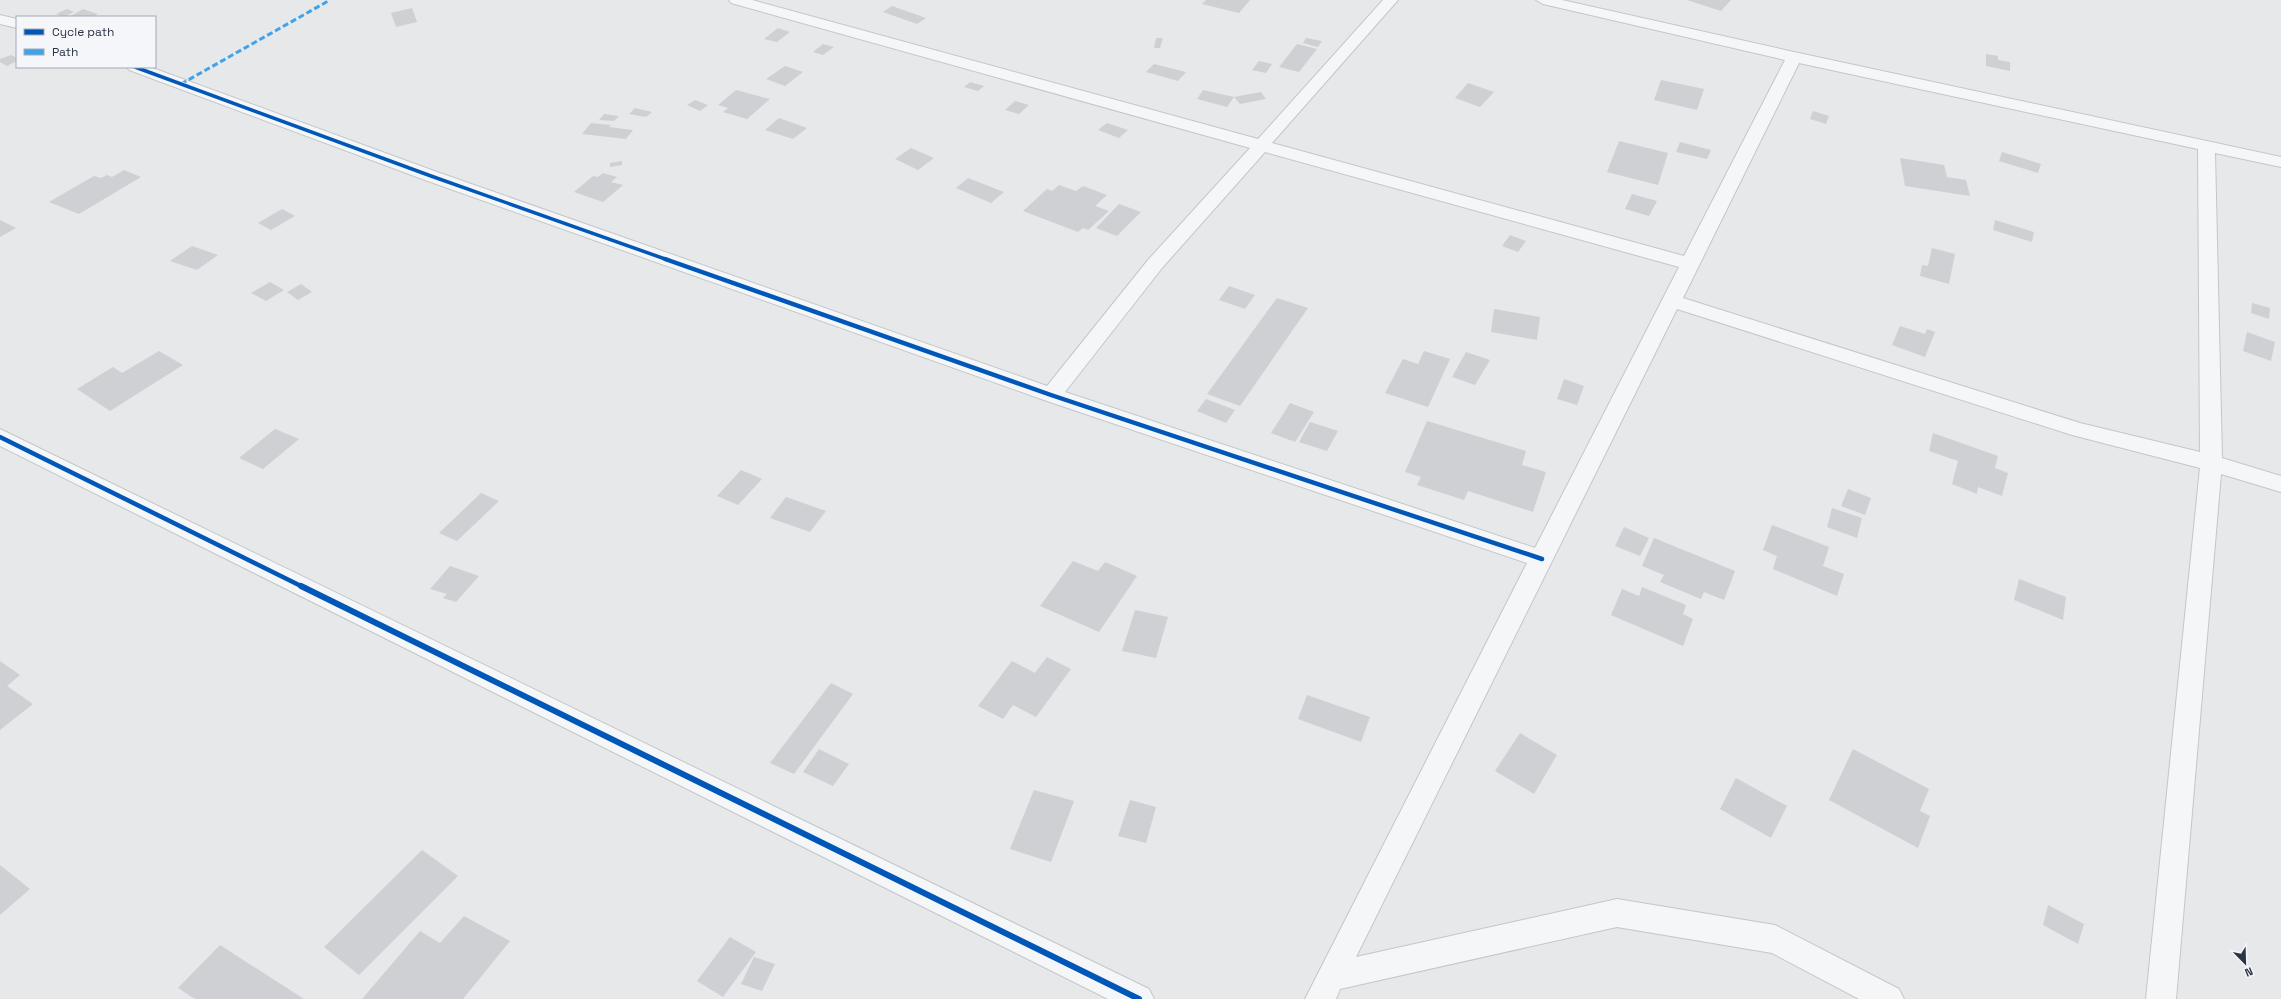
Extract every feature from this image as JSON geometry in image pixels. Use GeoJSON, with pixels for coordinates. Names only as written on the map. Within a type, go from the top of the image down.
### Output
{"type":"FeatureCollection","features":[{"type":"Feature","properties":{"kind":"street"},"geometry":{"type":"LineString","coordinates":[[736,0],[1690,264]]}},
{"type":"Feature","properties":{"kind":"street"},"geometry":{"type":"LineString","coordinates":[[1051,395],[1155,264],[1391,0]]}},
{"type":"Feature","properties":{"kind":"street"},"geometry":{"type":"LineString","coordinates":[[1543,0],[1794,57],[2281,162]]}},
{"type":"Feature","properties":{"kind":"street"},"geometry":{"type":"LineString","coordinates":[[0,19],[16,24]]}},
{"type":"Feature","properties":{"kind":"street"},"geometry":{"type":"LineString","coordinates":[[1326,988],[1794,57]]}},
{"type":"Feature","properties":{"kind":"street"},"geometry":{"type":"LineString","coordinates":[[138,68],[431,176],[1051,395],[1542,559]]}},
{"type":"Feature","properties":{"kind":"street"},"geometry":{"type":"LineString","coordinates":[[2161,999],[2211,463],[2206,146]]}},
{"type":"Feature","properties":{"kind":"street"},"geometry":{"type":"LineString","coordinates":[[1672,301],[2079,430],[2211,463],[2281,484]]}},
{"type":"Feature","properties":{"kind":"street"},"geometry":{"type":"LineString","coordinates":[[0,438],[1139,999]]}},
{"type":"Feature","properties":{"kind":"street"},"geometry":{"type":"LineString","coordinates":[[1326,988],[1617,913],[1775,939],[1889,999]]}},
{"type":"Feature","properties":{"kind":"building"},"geometry":{"type":"Polygon","coordinates":[[[1206,0],[1250,0],[1239,13],[1202,4],[1206,0]]]}},
{"type":"Feature","properties":{"kind":"building"},"geometry":{"type":"Polygon","coordinates":[[[1687,0],[1731,0],[1721,11],[1687,0]]]}},
{"type":"Feature","properties":{"kind":"building"},"geometry":{"type":"Polygon","coordinates":[[[892,6],[926,18],[917,24],[883,12],[892,6]]]}},
{"type":"Feature","properties":{"kind":"building"},"geometry":{"type":"Polygon","coordinates":[[[412,8],[417,22],[396,27],[391,13],[412,8]]]}},
{"type":"Feature","properties":{"kind":"building"},"geometry":{"type":"Polygon","coordinates":[[[67,9],[74,12],[66,16],[56,14],[67,9]]]}},
{"type":"Feature","properties":{"kind":"building"},"geometry":{"type":"Polygon","coordinates":[[[83,9],[98,14],[95,16],[71,16],[83,9]]]}},
{"type":"Feature","properties":{"kind":"building"},"geometry":{"type":"Polygon","coordinates":[[[778,28],[790,32],[777,42],[764,39],[778,28]]]}},
{"type":"Feature","properties":{"kind":"building"},"geometry":{"type":"Polygon","coordinates":[[[1156,38],[1163,38],[1160,48],[1154,48],[1156,38]]]}},
{"type":"Feature","properties":{"kind":"building"},"geometry":{"type":"Polygon","coordinates":[[[1306,38],[1322,41],[1318,47],[1303,43],[1306,38]]]}},
{"type":"Feature","properties":{"kind":"building"},"geometry":{"type":"Polygon","coordinates":[[[823,44],[834,47],[823,55],[813,52],[823,44]]]}},
{"type":"Feature","properties":{"kind":"building"},"geometry":{"type":"Polygon","coordinates":[[[1297,44],[1317,49],[1299,72],[1279,67],[1297,44]]]}},
{"type":"Feature","properties":{"kind":"building"},"geometry":{"type":"Polygon","coordinates":[[[1986,54],[1998,56],[1998,60],[2010,62],[2010,71],[1986,66],[1986,54]]]}},
{"type":"Feature","properties":{"kind":"building"},"geometry":{"type":"Polygon","coordinates":[[[11,55],[16,58],[16,62],[7,66],[0,62],[0,59],[11,55]]]}},
{"type":"Feature","properties":{"kind":"building"},"geometry":{"type":"Polygon","coordinates":[[[1259,61],[1272,64],[1266,73],[1252,70],[1259,61]]]}},
{"type":"Feature","properties":{"kind":"building"},"geometry":{"type":"Polygon","coordinates":[[[1154,64],[1186,72],[1178,81],[1146,72],[1154,64]]]}},
{"type":"Feature","properties":{"kind":"building"},"geometry":{"type":"Polygon","coordinates":[[[785,66],[803,72],[785,86],[766,79],[785,66]]]}},
{"type":"Feature","properties":{"kind":"building"},"geometry":{"type":"Polygon","coordinates":[[[1661,80],[1704,89],[1697,110],[1654,100],[1661,80]]]}},
{"type":"Feature","properties":{"kind":"building"},"geometry":{"type":"Polygon","coordinates":[[[970,82],[984,86],[978,91],[964,87],[970,82]]]}},
{"type":"Feature","properties":{"kind":"building"},"geometry":{"type":"Polygon","coordinates":[[[1468,83],[1494,92],[1480,107],[1455,98],[1468,83]]]}},
{"type":"Feature","properties":{"kind":"building"},"geometry":{"type":"Polygon","coordinates":[[[736,90],[770,99],[747,119],[723,112],[728,108],[718,105],[736,90]]]}},
{"type":"Feature","properties":{"kind":"building"},"geometry":{"type":"Polygon","coordinates":[[[1203,90],[1234,97],[1227,107],[1197,99],[1203,90]]]}},
{"type":"Feature","properties":{"kind":"building"},"geometry":{"type":"Polygon","coordinates":[[[1261,92],[1266,99],[1240,104],[1234,97],[1261,92]]]}},
{"type":"Feature","properties":{"kind":"building"},"geometry":{"type":"Polygon","coordinates":[[[695,100],[708,105],[700,111],[687,105],[695,100]]]}},
{"type":"Feature","properties":{"kind":"building"},"geometry":{"type":"Polygon","coordinates":[[[1015,101],[1029,105],[1019,114],[1005,110],[1015,101]]]}},
{"type":"Feature","properties":{"kind":"building"},"geometry":{"type":"Polygon","coordinates":[[[635,108],[652,112],[646,117],[629,114],[635,108]]]}},
{"type":"Feature","properties":{"kind":"building"},"geometry":{"type":"Polygon","coordinates":[[[1813,111],[1829,116],[1826,124],[1810,119],[1813,111]]]}},
{"type":"Feature","properties":{"kind":"building"},"geometry":{"type":"Polygon","coordinates":[[[604,114],[619,116],[614,121],[599,120],[604,114]]]}},
{"type":"Feature","properties":{"kind":"building"},"geometry":{"type":"Polygon","coordinates":[[[779,118],[807,128],[793,139],[765,130],[779,118]]]}},
{"type":"Feature","properties":{"kind":"building"},"geometry":{"type":"Polygon","coordinates":[[[591,123],[611,125],[609,127],[633,130],[626,139],[582,134],[591,123]]]}},
{"type":"Feature","properties":{"kind":"building"},"geometry":{"type":"Polygon","coordinates":[[[1107,123],[1128,130],[1119,138],[1098,130],[1107,123]]]}},
{"type":"Feature","properties":{"kind":"building"},"geometry":{"type":"Polygon","coordinates":[[[1619,141],[1668,153],[1658,185],[1607,172],[1619,141]]]}},
{"type":"Feature","properties":{"kind":"building"},"geometry":{"type":"Polygon","coordinates":[[[1680,142],[1711,150],[1707,159],[1676,152],[1680,142]]]}},
{"type":"Feature","properties":{"kind":"building"},"geometry":{"type":"Polygon","coordinates":[[[911,148],[934,158],[918,170],[895,159],[911,148]]]}},
{"type":"Feature","properties":{"kind":"building"},"geometry":{"type":"Polygon","coordinates":[[[2002,152],[2041,164],[2038,173],[1999,161],[2002,152]]]}},
{"type":"Feature","properties":{"kind":"building"},"geometry":{"type":"Polygon","coordinates":[[[1900,158],[1944,165],[1947,177],[1966,180],[1970,196],[1905,186],[1900,158]]]}},
{"type":"Feature","properties":{"kind":"building"},"geometry":{"type":"Polygon","coordinates":[[[622,161],[622,165],[610,167],[610,163],[622,161]]]}},
{"type":"Feature","properties":{"kind":"building"},"geometry":{"type":"Polygon","coordinates":[[[124,170],[141,177],[79,214],[49,202],[94,176],[101,178],[107,175],[112,177],[124,170]]]}},
{"type":"Feature","properties":{"kind":"building"},"geometry":{"type":"Polygon","coordinates":[[[603,173],[617,177],[611,182],[623,185],[603,202],[574,192],[593,176],[598,177],[603,173]]]}},
{"type":"Feature","properties":{"kind":"building"},"geometry":{"type":"Polygon","coordinates":[[[968,178],[1004,192],[991,203],[956,188],[968,178]]]}},
{"type":"Feature","properties":{"kind":"building"},"geometry":{"type":"Polygon","coordinates":[[[1059,185],[1076,191],[1083,186],[1107,195],[1095,206],[1109,211],[1088,230],[1083,228],[1078,232],[1023,211],[1047,189],[1052,191],[1059,185]]]}},
{"type":"Feature","properties":{"kind":"building"},"geometry":{"type":"Polygon","coordinates":[[[1632,194],[1657,201],[1649,216],[1625,209],[1632,194]]]}},
{"type":"Feature","properties":{"kind":"building"},"geometry":{"type":"Polygon","coordinates":[[[1119,204],[1141,212],[1117,236],[1096,228],[1119,204]]]}},
{"type":"Feature","properties":{"kind":"building"},"geometry":{"type":"Polygon","coordinates":[[[282,209],[295,216],[271,230],[258,223],[282,209]]]}},
{"type":"Feature","properties":{"kind":"building"},"geometry":{"type":"Polygon","coordinates":[[[0,220],[16,228],[0,237],[0,220]]]}},
{"type":"Feature","properties":{"kind":"building"},"geometry":{"type":"Polygon","coordinates":[[[1995,220],[2034,232],[2032,242],[1993,230],[1995,220]]]}},
{"type":"Feature","properties":{"kind":"building"},"geometry":{"type":"Polygon","coordinates":[[[1510,235],[1526,241],[1518,252],[1502,246],[1510,235]]]}},
{"type":"Feature","properties":{"kind":"building"},"geometry":{"type":"Polygon","coordinates":[[[192,246],[218,255],[197,270],[170,261],[192,246]]]}},
{"type":"Feature","properties":{"kind":"building"},"geometry":{"type":"Polygon","coordinates":[[[1932,248],[1955,254],[1949,284],[1920,276],[1922,265],[1928,266],[1932,248]]]}},
{"type":"Feature","properties":{"kind":"building"},"geometry":{"type":"Polygon","coordinates":[[[270,282],[284,290],[266,301],[251,293],[270,282]]]}},
{"type":"Feature","properties":{"kind":"building"},"geometry":{"type":"Polygon","coordinates":[[[301,284],[312,292],[298,300],[287,292],[301,284]]]}},
{"type":"Feature","properties":{"kind":"building"},"geometry":{"type":"Polygon","coordinates":[[[1229,286],[1255,295],[1245,309],[1219,300],[1229,286]]]}},
{"type":"Feature","properties":{"kind":"building"},"geometry":{"type":"Polygon","coordinates":[[[1277,298],[1308,308],[1240,406],[1207,394],[1277,298]]]}},
{"type":"Feature","properties":{"kind":"building"},"geometry":{"type":"Polygon","coordinates":[[[2252,303],[2270,308],[2269,319],[2251,313],[2252,303]]]}},
{"type":"Feature","properties":{"kind":"building"},"geometry":{"type":"Polygon","coordinates":[[[1494,309],[1540,317],[1537,340],[1491,332],[1494,309]]]}},
{"type":"Feature","properties":{"kind":"building"},"geometry":{"type":"Polygon","coordinates":[[[1900,326],[1925,334],[1927,329],[1935,332],[1925,357],[1892,345],[1900,326]]]}},
{"type":"Feature","properties":{"kind":"building"},"geometry":{"type":"Polygon","coordinates":[[[2247,332],[2275,342],[2271,361],[2243,351],[2247,332]]]}},
{"type":"Feature","properties":{"kind":"building"},"geometry":{"type":"Polygon","coordinates":[[[159,351],[183,365],[110,411],[77,389],[113,367],[122,373],[159,351]]]}},
{"type":"Feature","properties":{"kind":"building"},"geometry":{"type":"Polygon","coordinates":[[[1424,351],[1450,359],[1428,407],[1385,393],[1403,359],[1418,364],[1424,351]]]}},
{"type":"Feature","properties":{"kind":"building"},"geometry":{"type":"Polygon","coordinates":[[[1466,352],[1490,360],[1475,385],[1452,377],[1466,352]]]}},
{"type":"Feature","properties":{"kind":"building"},"geometry":{"type":"Polygon","coordinates":[[[1564,379],[1584,386],[1577,405],[1557,399],[1564,379]]]}},
{"type":"Feature","properties":{"kind":"building"},"geometry":{"type":"Polygon","coordinates":[[[1206,399],[1235,410],[1226,423],[1197,411],[1206,399]]]}},
{"type":"Feature","properties":{"kind":"building"},"geometry":{"type":"Polygon","coordinates":[[[1290,403],[1314,412],[1295,442],[1271,433],[1290,403]]]}},
{"type":"Feature","properties":{"kind":"building"},"geometry":{"type":"Polygon","coordinates":[[[1427,421],[1526,451],[1522,465],[1546,472],[1533,512],[1468,491],[1464,500],[1417,485],[1421,477],[1405,472],[1427,421]]]}},
{"type":"Feature","properties":{"kind":"building"},"geometry":{"type":"Polygon","coordinates":[[[1310,422],[1338,431],[1327,451],[1299,442],[1310,422]]]}},
{"type":"Feature","properties":{"kind":"building"},"geometry":{"type":"Polygon","coordinates":[[[275,429],[299,439],[263,469],[239,458],[275,429]]]}},
{"type":"Feature","properties":{"kind":"building"},"geometry":{"type":"Polygon","coordinates":[[[1933,433],[1998,456],[1995,468],[2008,473],[2002,496],[1978,487],[1977,494],[1952,484],[1958,461],[1929,451],[1933,433]]]}},
{"type":"Feature","properties":{"kind":"building"},"geometry":{"type":"Polygon","coordinates":[[[741,470],[762,479],[738,505],[717,496],[741,470]]]}},
{"type":"Feature","properties":{"kind":"building"},"geometry":{"type":"Polygon","coordinates":[[[1848,489],[1871,498],[1865,515],[1841,506],[1848,489]]]}},
{"type":"Feature","properties":{"kind":"building"},"geometry":{"type":"Polygon","coordinates":[[[481,493],[499,501],[457,541],[439,533],[481,493]]]}},
{"type":"Feature","properties":{"kind":"building"},"geometry":{"type":"Polygon","coordinates":[[[786,497],[826,511],[810,532],[770,518],[786,497]]]}},
{"type":"Feature","properties":{"kind":"building"},"geometry":{"type":"Polygon","coordinates":[[[1832,508],[1862,518],[1857,538],[1827,527],[1832,508]]]}},
{"type":"Feature","properties":{"kind":"building"},"geometry":{"type":"Polygon","coordinates":[[[1772,525],[1829,547],[1823,566],[1844,574],[1837,596],[1773,569],[1777,556],[1763,550],[1772,525]]]}},
{"type":"Feature","properties":{"kind":"building"},"geometry":{"type":"Polygon","coordinates":[[[1624,527],[1649,538],[1640,556],[1615,546],[1624,527]]]}},
{"type":"Feature","properties":{"kind":"building"},"geometry":{"type":"Polygon","coordinates":[[[1654,538],[1735,571],[1724,600],[1704,592],[1701,599],[1660,582],[1664,575],[1642,566],[1654,538]]]}},
{"type":"Feature","properties":{"kind":"building"},"geometry":{"type":"Polygon","coordinates":[[[1073,561],[1098,571],[1105,562],[1137,576],[1099,632],[1040,606],[1073,561]]]}},
{"type":"Feature","properties":{"kind":"building"},"geometry":{"type":"Polygon","coordinates":[[[450,566],[479,576],[456,602],[443,598],[447,594],[430,589],[450,566]]]}},
{"type":"Feature","properties":{"kind":"building"},"geometry":{"type":"Polygon","coordinates":[[[2019,579],[2066,597],[2063,620],[2014,600],[2019,579]]]}},
{"type":"Feature","properties":{"kind":"building"},"geometry":{"type":"Polygon","coordinates":[[[1642,587],[1686,605],[1683,614],[1693,619],[1683,646],[1611,615],[1622,589],[1639,596],[1642,587]]]}},
{"type":"Feature","properties":{"kind":"building"},"geometry":{"type":"Polygon","coordinates":[[[1135,610],[1168,617],[1156,658],[1122,651],[1135,610]]]}},
{"type":"Feature","properties":{"kind":"building"},"geometry":{"type":"Polygon","coordinates":[[[1047,657],[1071,669],[1036,717],[1013,705],[1003,719],[978,706],[1012,661],[1035,673],[1047,657]]]}},
{"type":"Feature","properties":{"kind":"building"},"geometry":{"type":"Polygon","coordinates":[[[0,661],[20,675],[7,686],[33,704],[0,730],[0,661]]]}},
{"type":"Feature","properties":{"kind":"building"},"geometry":{"type":"Polygon","coordinates":[[[831,683],[853,694],[794,774],[770,763],[831,683]]]}},
{"type":"Feature","properties":{"kind":"building"},"geometry":{"type":"Polygon","coordinates":[[[1307,695],[1370,717],[1361,742],[1298,719],[1307,695]]]}},
{"type":"Feature","properties":{"kind":"building"},"geometry":{"type":"Polygon","coordinates":[[[1520,733],[1557,755],[1534,794],[1495,771],[1520,733]]]}},
{"type":"Feature","properties":{"kind":"building"},"geometry":{"type":"Polygon","coordinates":[[[819,749],[849,764],[833,786],[803,772],[819,749]]]}},
{"type":"Feature","properties":{"kind":"building"},"geometry":{"type":"Polygon","coordinates":[[[1853,749],[1929,789],[1920,811],[1930,816],[1918,848],[1829,800],[1853,749]]]}},
{"type":"Feature","properties":{"kind":"building"},"geometry":{"type":"Polygon","coordinates":[[[1736,778],[1787,806],[1771,838],[1720,809],[1736,778]]]}},
{"type":"Feature","properties":{"kind":"building"},"geometry":{"type":"Polygon","coordinates":[[[1034,790],[1074,801],[1051,862],[1010,849],[1034,790]]]}},
{"type":"Feature","properties":{"kind":"building"},"geometry":{"type":"Polygon","coordinates":[[[1130,800],[1156,807],[1146,843],[1118,836],[1130,800]]]}},
{"type":"Feature","properties":{"kind":"building"},"geometry":{"type":"Polygon","coordinates":[[[422,850],[458,876],[359,975],[324,947],[422,850]]]}},
{"type":"Feature","properties":{"kind":"building"},"geometry":{"type":"Polygon","coordinates":[[[0,865],[30,889],[0,915],[0,865]]]}},
{"type":"Feature","properties":{"kind":"building"},"geometry":{"type":"Polygon","coordinates":[[[2048,905],[2084,924],[2078,944],[2043,925],[2048,905]]]}},
{"type":"Feature","properties":{"kind":"building"},"geometry":{"type":"Polygon","coordinates":[[[464,916],[510,941],[463,999],[362,999],[420,931],[440,943],[464,916]]]}},
{"type":"Feature","properties":{"kind":"building"},"geometry":{"type":"Polygon","coordinates":[[[730,937],[756,952],[723,997],[697,981],[730,937]]]}},
{"type":"Feature","properties":{"kind":"building"},"geometry":{"type":"Polygon","coordinates":[[[220,945],[304,999],[195,999],[178,988],[220,945]]]}},
{"type":"Feature","properties":{"kind":"building"},"geometry":{"type":"Polygon","coordinates":[[[754,957],[775,964],[762,991],[741,984],[754,957]]]}},
{"type":"Feature","properties":{"kind":"marked path"},"geometry":{"type":"LineString","coordinates":[[181,84],[330,0]]}},
{"type":"Feature","properties":{"kind":"cycle path"},"geometry":{"type":"LineString","coordinates":[[138,68],[431,176],[1051,395],[1542,559]]}},
{"type":"Feature","properties":{"kind":"cycle path"},"geometry":{"type":"LineString","coordinates":[[0,437],[1139,999]]}}]}
